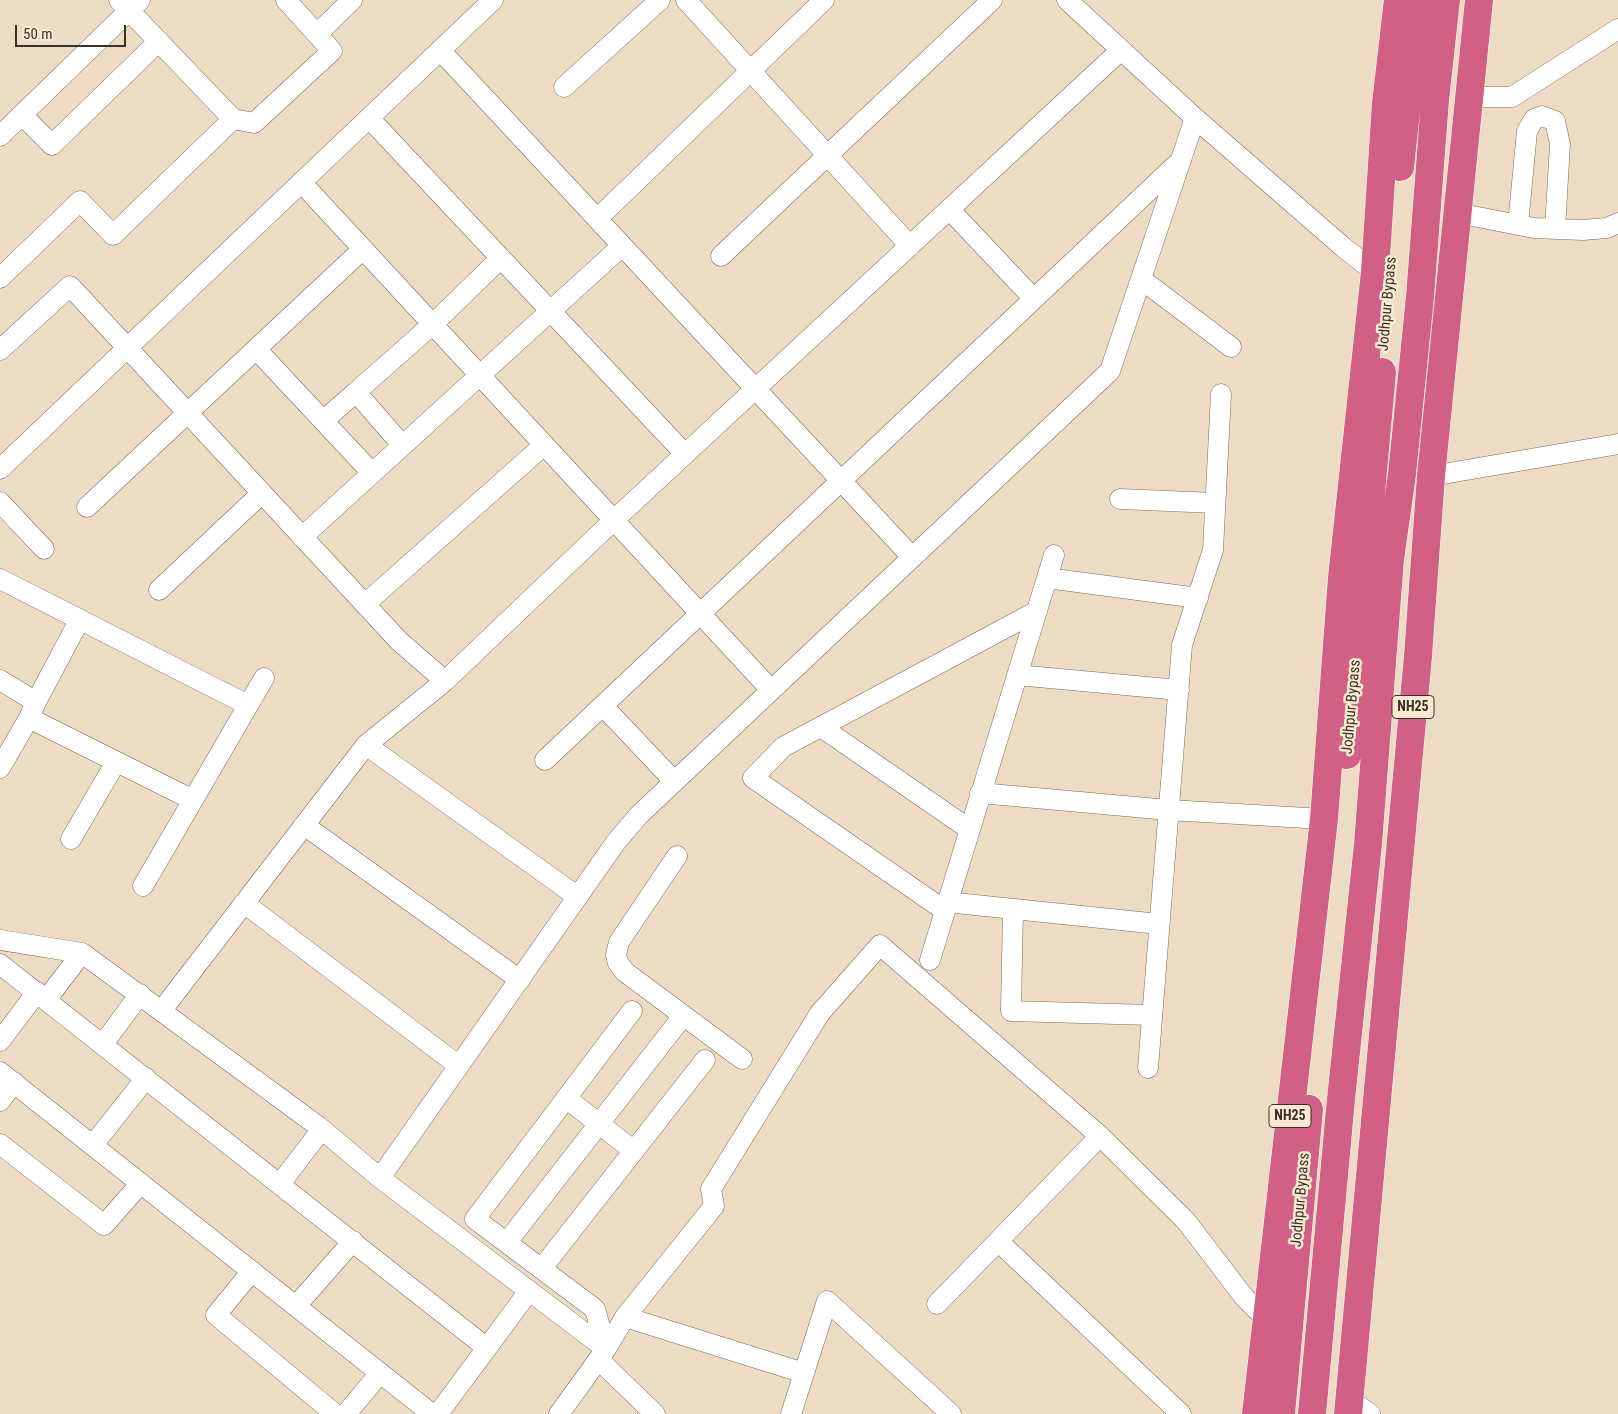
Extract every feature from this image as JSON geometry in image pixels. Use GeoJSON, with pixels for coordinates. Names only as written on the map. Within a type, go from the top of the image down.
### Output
{"type":"FeatureCollection","features":[{"type":"Feature","properties":{"kind":"highway","name":"NH25"},"geometry":{"type":"LineString","coordinates":[[1256,1414],[1324,819],[1342,578],[1375,272],[1386,103],[1398,0]]}},
{"type":"Feature","properties":{"kind":"highway","name":"Jodhpur Bypass"},"geometry":{"type":"LineString","coordinates":[[1281,1414],[1312,1085],[1374,479],[1400,164],[1418,0]]}},
{"type":"Feature","properties":{"kind":"highway","name":"Jodhpur Bypass"},"geometry":{"type":"LineString","coordinates":[[1312,1414],[1341,1099],[1363,889],[1390,559],[1402,474],[1420,297],[1435,100],[1446,0]]}},
{"type":"Feature","properties":{"kind":"highway","name":"NH25"},"geometry":{"type":"LineString","coordinates":[[1356,1409],[1418,656],[1430,476],[1478,0]]}},
{"type":"Feature","properties":{"kind":"street"},"geometry":{"type":"LineString","coordinates":[[0,136],[129,4],[158,41],[233,120],[254,123],[332,51],[286,0]]}},
{"type":"Feature","properties":{"kind":"street"},"geometry":{"type":"LineString","coordinates":[[317,34],[352,0]]}},
{"type":"Feature","properties":{"kind":"street"},"geometry":{"type":"LineString","coordinates":[[0,469],[493,0]]}},
{"type":"Feature","properties":{"kind":"street"},"geometry":{"type":"LineString","coordinates":[[564,87],[660,0]]}},
{"type":"Feature","properties":{"kind":"street"},"geometry":{"type":"LineString","coordinates":[[686,0],[910,246]]}},
{"type":"Feature","properties":{"kind":"street"},"geometry":{"type":"LineString","coordinates":[[597,219],[824,0]]}},
{"type":"Feature","properties":{"kind":"street"},"geometry":{"type":"LineString","coordinates":[[721,256],[992,0]]}},
{"type":"Feature","properties":{"kind":"street"},"geometry":{"type":"LineString","coordinates":[[1067,0],[1195,118],[1343,247],[1375,272]]}},
{"type":"Feature","properties":{"kind":"street"},"geometry":{"type":"LineString","coordinates":[[1469,97],[1512,97],[1618,29]]}},
{"type":"Feature","properties":{"kind":"street"},"geometry":{"type":"LineString","coordinates":[[22,115],[52,145],[158,41]]}},
{"type":"Feature","properties":{"kind":"street"},"geometry":{"type":"LineString","coordinates":[[440,50],[912,557]]}},
{"type":"Feature","properties":{"kind":"street"},"geometry":{"type":"LineString","coordinates":[[162,1010],[366,745],[444,681],[614,520],[1121,50]]}},
{"type":"Feature","properties":{"kind":"street"},"geometry":{"type":"LineString","coordinates":[[1518,225],[1527,131],[1534,119],[1542,116],[1555,121],[1560,144],[1555,229]]}},
{"type":"Feature","properties":{"kind":"street"},"geometry":{"type":"LineString","coordinates":[[369,118],[686,454]]}},
{"type":"Feature","properties":{"kind":"street"},"geometry":{"type":"LineString","coordinates":[[380,1178],[616,842],[639,815],[1110,371],[1195,118]]}},
{"type":"Feature","properties":{"kind":"street"},"geometry":{"type":"LineString","coordinates":[[0,278],[80,201],[113,235],[233,120]]}},
{"type":"Feature","properties":{"kind":"street"},"geometry":{"type":"LineString","coordinates":[[545,760],[1180,161]]}},
{"type":"Feature","properties":{"kind":"street"},"geometry":{"type":"LineString","coordinates":[[301,182],[771,690]]}},
{"type":"Feature","properties":{"kind":"street"},"geometry":{"type":"LineString","coordinates":[[949,210],[1034,299]]}},
{"type":"Feature","properties":{"kind":"street"},"geometry":{"type":"LineString","coordinates":[[1457,213],[1518,225],[1555,229],[1607,228],[1618,223]]}},
{"type":"Feature","properties":{"kind":"street"},"geometry":{"type":"LineString","coordinates":[[302,537],[622,246]]}},
{"type":"Feature","properties":{"kind":"street"},"geometry":{"type":"LineString","coordinates":[[86,507],[363,249]]}},
{"type":"Feature","properties":{"kind":"street"},"geometry":{"type":"LineString","coordinates":[[323,421],[433,324],[501,258]]}},
{"type":"Feature","properties":{"kind":"street"},"geometry":{"type":"LineString","coordinates":[[1141,279],[1231,347]]}},
{"type":"Feature","properties":{"kind":"street"},"geometry":{"type":"LineString","coordinates":[[0,350],[70,286],[399,641],[444,681]]}},
{"type":"Feature","properties":{"kind":"street"},"geometry":{"type":"LineString","coordinates":[[256,349],[372,473]]}},
{"type":"Feature","properties":{"kind":"street"},"geometry":{"type":"LineString","coordinates":[[356,392],[402,445]]}},
{"type":"Feature","properties":{"kind":"street"},"geometry":{"type":"LineString","coordinates":[[1148,1068],[1182,646],[1213,550],[1221,394]]}},
{"type":"Feature","properties":{"kind":"street"},"geometry":{"type":"LineString","coordinates":[[1430,476],[1618,444]]}},
{"type":"Feature","properties":{"kind":"street"},"geometry":{"type":"LineString","coordinates":[[365,604],[544,445]]}},
{"type":"Feature","properties":{"kind":"street"},"geometry":{"type":"LineString","coordinates":[[159,590],[262,493]]}},
{"type":"Feature","properties":{"kind":"street"},"geometry":{"type":"LineString","coordinates":[[1120,499],[1215,503]]}},
{"type":"Feature","properties":{"kind":"street"},"geometry":{"type":"LineString","coordinates":[[0,502],[44,549]]}},
{"type":"Feature","properties":{"kind":"street"},"geometry":{"type":"LineString","coordinates":[[930,960],[1054,555]]}},
{"type":"Feature","properties":{"kind":"street"},"geometry":{"type":"LineString","coordinates":[[1047,578],[1198,598]]}},
{"type":"Feature","properties":{"kind":"street"},"geometry":{"type":"LineString","coordinates":[[0,579],[248,705]]}},
{"type":"Feature","properties":{"kind":"street"},"geometry":{"type":"LineString","coordinates":[[1037,610],[782,747],[753,778],[945,906],[1013,909],[1159,924]]}},
{"type":"Feature","properties":{"kind":"street"},"geometry":{"type":"LineString","coordinates":[[0,768],[80,620]]}},
{"type":"Feature","properties":{"kind":"street"},"geometry":{"type":"LineString","coordinates":[[1017,675],[1179,690]]}},
{"type":"Feature","properties":{"kind":"street"},"geometry":{"type":"LineString","coordinates":[[143,886],[264,678]]}},
{"type":"Feature","properties":{"kind":"street"},"geometry":{"type":"LineString","coordinates":[[0,680],[32,710],[116,762],[193,800]]}},
{"type":"Feature","properties":{"kind":"street"},"geometry":{"type":"LineString","coordinates":[[603,706],[674,781]]}},
{"type":"Feature","properties":{"kind":"street"},"geometry":{"type":"LineString","coordinates":[[821,727],[969,829]]}},
{"type":"Feature","properties":{"kind":"street"},"geometry":{"type":"LineString","coordinates":[[366,745],[578,897]]}},
{"type":"Feature","properties":{"kind":"street"},"geometry":{"type":"LineString","coordinates":[[71,839],[116,762]]}},
{"type":"Feature","properties":{"kind":"street"},"geometry":{"type":"LineString","coordinates":[[980,793],[1169,810],[1324,819]]}},
{"type":"Feature","properties":{"kind":"street"},"geometry":{"type":"LineString","coordinates":[[304,825],[520,980]]}},
{"type":"Feature","properties":{"kind":"street"},"geometry":{"type":"LineString","coordinates":[[677,856],[619,942],[616,955],[625,972],[742,1059]]}},
{"type":"Feature","properties":{"kind":"street"},"geometry":{"type":"LineString","coordinates":[[244,903],[459,1066]]}},
{"type":"Feature","properties":{"kind":"street"},"geometry":{"type":"LineString","coordinates":[[1013,909],[1011,1011],[1152,1015]]}},
{"type":"Feature","properties":{"kind":"street"},"geometry":{"type":"LineString","coordinates":[[0,940],[82,953],[140,994],[322,1129],[380,1178],[529,1291],[602,1354],[655,1414]]}},
{"type":"Feature","properties":{"kind":"street"},"geometry":{"type":"LineString","coordinates":[[559,1414],[602,1354],[625,1317],[714,1206],[710,1189],[820,1013],[880,945],[1100,1136],[1186,1222],[1244,1297],[1267,1320]]}},
{"type":"Feature","properties":{"kind":"street"},"geometry":{"type":"LineString","coordinates":[[0,1040],[82,953]]}},
{"type":"Feature","properties":{"kind":"street"},"geometry":{"type":"LineString","coordinates":[[0,964],[487,1348]]}},
{"type":"Feature","properties":{"kind":"street"},"geometry":{"type":"LineString","coordinates":[[103,1044],[140,994]]}},
{"type":"Feature","properties":{"kind":"street"},"geometry":{"type":"LineString","coordinates":[[602,1354],[595,1309],[475,1218],[632,1011]]}},
{"type":"Feature","properties":{"kind":"street"},"geometry":{"type":"LineString","coordinates":[[507,1242],[683,1016]]}},
{"type":"Feature","properties":{"kind":"street"},"geometry":{"type":"LineString","coordinates":[[542,1268],[705,1060]]}},
{"type":"Feature","properties":{"kind":"street"},"geometry":{"type":"LineString","coordinates":[[0,1101],[7,1077],[432,1414]]}},
{"type":"Feature","properties":{"kind":"street"},"geometry":{"type":"LineString","coordinates":[[93,1145],[146,1078]]}},
{"type":"Feature","properties":{"kind":"street"},"geometry":{"type":"LineString","coordinates":[[566,1098],[634,1151]]}},
{"type":"Feature","properties":{"kind":"street"},"geometry":{"type":"LineString","coordinates":[[280,1184],[322,1129]]}},
{"type":"Feature","properties":{"kind":"street"},"geometry":{"type":"LineString","coordinates":[[937,1304],[1100,1136]]}},
{"type":"Feature","properties":{"kind":"street"},"geometry":{"type":"LineString","coordinates":[[0,1144],[104,1225],[141,1183]]}},
{"type":"Feature","properties":{"kind":"street"},"geometry":{"type":"LineString","coordinates":[[296,1306],[353,1241]]}},
{"type":"Feature","properties":{"kind":"street"},"geometry":{"type":"LineString","coordinates":[[998,1241],[1182,1414]]}},
{"type":"Feature","properties":{"kind":"street"},"geometry":{"type":"LineString","coordinates":[[252,1272],[216,1315],[334,1414]]}},
{"type":"Feature","properties":{"kind":"street"},"geometry":{"type":"LineString","coordinates":[[438,1414],[529,1291]]}},
{"type":"Feature","properties":{"kind":"street"},"geometry":{"type":"LineString","coordinates":[[791,1414],[827,1301],[952,1414]]}},
{"type":"Feature","properties":{"kind":"street"},"geometry":{"type":"LineString","coordinates":[[625,1317],[804,1373]]}},
{"type":"Feature","properties":{"kind":"street"},"geometry":{"type":"LineString","coordinates":[[346,1414],[380,1373]]}}]}
